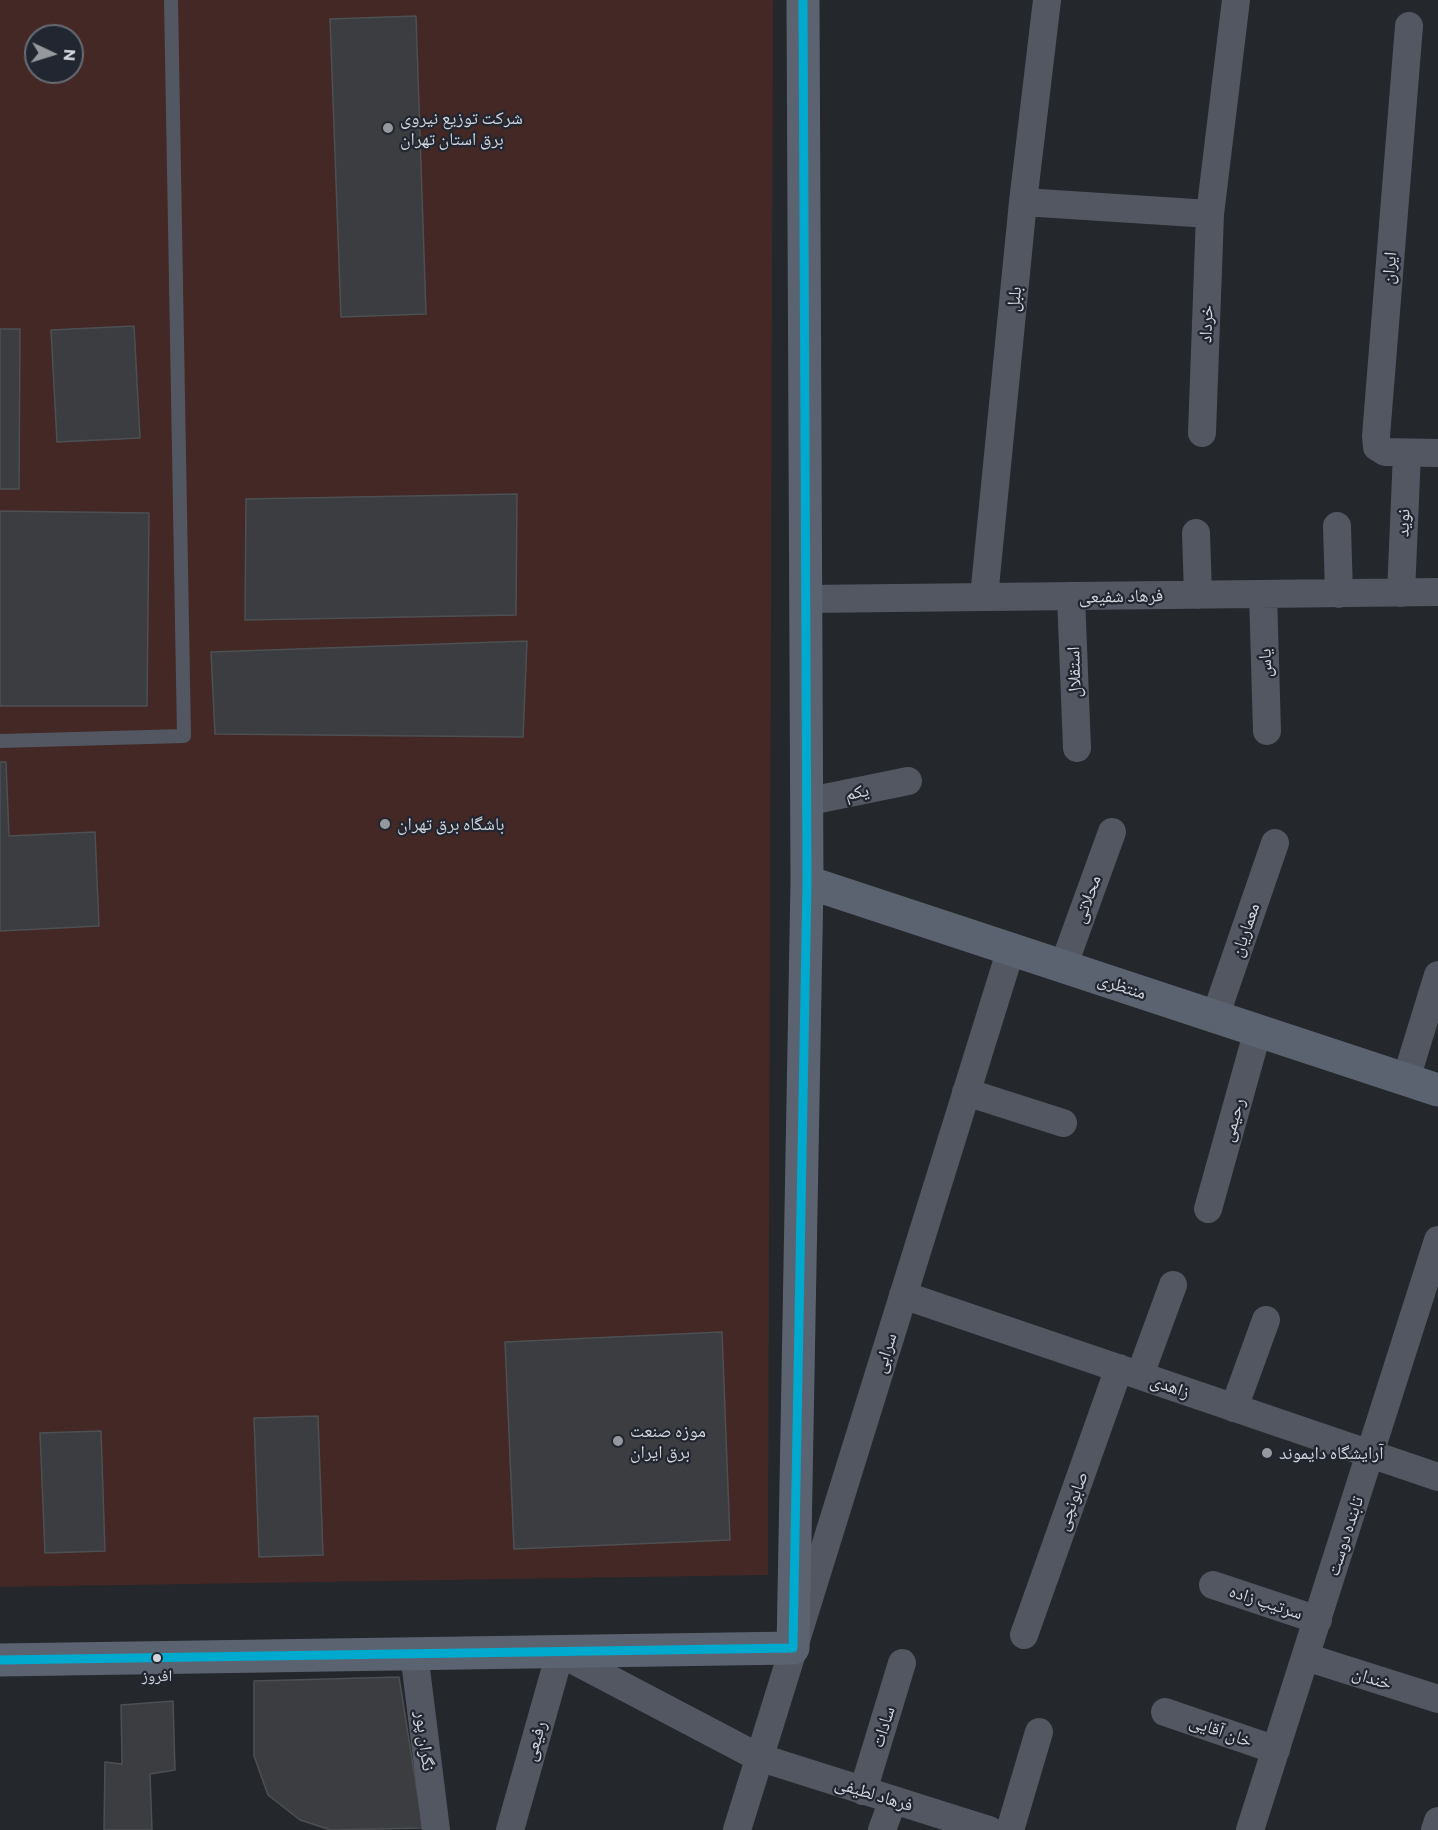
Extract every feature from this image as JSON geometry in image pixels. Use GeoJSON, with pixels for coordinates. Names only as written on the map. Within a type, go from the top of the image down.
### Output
{"type":"FeatureCollection","features":[{"type":"Feature","properties":{"kind":"main road"},"geometry":{"type":"LineString","coordinates":[[0,1660],[414,1653],[560,1653],[793,1647],[807,882],[803,0]]}},
{"type":"Feature","properties":{"kind":"main road","name":"منتظری"},"geometry":{"type":"LineString","coordinates":[[807,882],[1438,1090]]}},
{"type":"Feature","properties":{"kind":"street","name":"بلبل"},"geometry":{"type":"LineString","coordinates":[[984,597],[1023,202],[1047,0]]}},
{"type":"Feature","properties":{"kind":"street","name":"خرداد"},"geometry":{"type":"LineString","coordinates":[[1203,434],[1210,214],[1236,0]]}},
{"type":"Feature","properties":{"kind":"street","name":"ایران"},"geometry":{"type":"LineString","coordinates":[[1409,26],[1376,436],[1377,447],[1385,452],[1438,453]]}},
{"type":"Feature","properties":{"kind":"street"},"geometry":{"type":"LineString","coordinates":[[1023,202],[1210,214]]}},
{"type":"Feature","properties":{"kind":"street","name":"نوید"},"geometry":{"type":"LineString","coordinates":[[1401,593],[1402,510],[1407,453]]}},
{"type":"Feature","properties":{"kind":"street"},"geometry":{"type":"LineString","coordinates":[[1337,526],[1339,594]]}},
{"type":"Feature","properties":{"kind":"street"},"geometry":{"type":"LineString","coordinates":[[1196,533],[1198,595]]}},
{"type":"Feature","properties":{"kind":"street","name":"فرهاد شفیعی"},"geometry":{"type":"LineString","coordinates":[[805,599],[1438,592]]}},
{"type":"Feature","properties":{"kind":"street","name":"یاس"},"geometry":{"type":"LineString","coordinates":[[1263,594],[1267,731]]}},
{"type":"Feature","properties":{"kind":"street","name":"استقلال"},"geometry":{"type":"LineString","coordinates":[[1071,596],[1077,748]]}},
{"type":"Feature","properties":{"kind":"street","name":"یکم"},"geometry":{"type":"LineString","coordinates":[[806,802],[908,781]]}},
{"type":"Feature","properties":{"kind":"street","name":"محلاتی"},"geometry":{"type":"LineString","coordinates":[[1063,966],[1112,832]]}},
{"type":"Feature","properties":{"kind":"street","name":"معماریان"},"geometry":{"type":"LineString","coordinates":[[1215,1017],[1275,843]]}},
{"type":"Feature","properties":{"kind":"street","name":"سرابی"},"geometry":{"type":"LineString","coordinates":[[737,1830],[1011,949]]}},
{"type":"Feature","properties":{"kind":"street"},"geometry":{"type":"LineString","coordinates":[[1406,1080],[1438,975]]}},
{"type":"Feature","properties":{"kind":"street","name":"رحیمی"},"geometry":{"type":"LineString","coordinates":[[1208,1209],[1258,1030]]}},
{"type":"Feature","properties":{"kind":"street"},"geometry":{"type":"LineString","coordinates":[[966,1092],[1063,1123]]}},
{"type":"Feature","properties":{"kind":"street","name":"تابنده دوست"},"geometry":{"type":"LineString","coordinates":[[1250,1830],[1372,1454],[1430,1293],[1438,1240]]}},
{"type":"Feature","properties":{"kind":"street","name":"صابونچی"},"geometry":{"type":"LineString","coordinates":[[1024,1635],[1130,1372],[1173,1285]]}},
{"type":"Feature","properties":{"kind":"street","name":"زاهدی"},"geometry":{"type":"LineString","coordinates":[[903,1295],[1438,1477]]}},
{"type":"Feature","properties":{"kind":"street"},"geometry":{"type":"LineString","coordinates":[[1234,1408],[1266,1320]]}},
{"type":"Feature","properties":{"kind":"street","name":"سرتیپ زاده"},"geometry":{"type":"LineString","coordinates":[[1214,1585],[1318,1620]]}},
{"type":"Feature","properties":{"kind":"street","name":"نگران پور"},"geometry":{"type":"LineString","coordinates":[[414,1653],[436,1830]]}},
{"type":"Feature","properties":{"kind":"street","name":"فرهاد لطیفی"},"geometry":{"type":"LineString","coordinates":[[560,1653],[758,1758],[989,1830]]}},
{"type":"Feature","properties":{"kind":"street","name":"رفیعی"},"geometry":{"type":"LineString","coordinates":[[510,1830],[560,1653]]}},
{"type":"Feature","properties":{"kind":"street","name":"خندان"},"geometry":{"type":"LineString","coordinates":[[1306,1657],[1438,1699]]}},
{"type":"Feature","properties":{"kind":"street","name":"سادات"},"geometry":{"type":"LineString","coordinates":[[863,1791],[902,1663]]}},
{"type":"Feature","properties":{"kind":"street","name":"خان آقایی"},"geometry":{"type":"LineString","coordinates":[[1165,1712],[1276,1750]]}},
{"type":"Feature","properties":{"kind":"street"},"geometry":{"type":"LineString","coordinates":[[1010,1830],[1039,1732]]}},
{"type":"Feature","properties":{"kind":"street"},"geometry":{"type":"LineString","coordinates":[[882,1830],[893,1800]]}},
{"type":"Feature","properties":{"kind":"street"},"geometry":{"type":"LineString","coordinates":[[1435,1830],[1438,1821]]}},
{"type":"Feature","properties":{"kind":"lane"},"geometry":{"type":"LineString","coordinates":[[0,741],[184,736],[171,0]]}},
{"type":"Feature","properties":{"kind":"shaded area","name":"باشگاه برق تهران"},"geometry":{"type":"Polygon","coordinates":[[[0,0],[773,0],[768,1575],[0,1587],[0,0]]]}},
{"type":"Feature","properties":{"kind":"building"},"geometry":{"type":"Polygon","coordinates":[[[416,16],[426,314],[341,317],[330,19],[416,16]]]}},
{"type":"Feature","properties":{"kind":"building"},"geometry":{"type":"Polygon","coordinates":[[[134,326],[140,438],[57,442],[51,330],[134,326]]]}},
{"type":"Feature","properties":{"kind":"building"},"geometry":{"type":"Polygon","coordinates":[[[0,329],[20,329],[19,489],[0,489],[0,329]]]}},
{"type":"Feature","properties":{"kind":"building"},"geometry":{"type":"Polygon","coordinates":[[[517,494],[516,615],[245,620],[246,499],[517,494]]]}},
{"type":"Feature","properties":{"kind":"building"},"geometry":{"type":"Polygon","coordinates":[[[0,511],[149,513],[147,706],[0,706],[0,511]]]}},
{"type":"Feature","properties":{"kind":"building"},"geometry":{"type":"Polygon","coordinates":[[[527,641],[523,737],[215,734],[211,652],[527,641]]]}},
{"type":"Feature","properties":{"kind":"building"},"geometry":{"type":"Polygon","coordinates":[[[0,762],[6,762],[9,836],[95,832],[99,926],[0,931],[0,762]]]}},
{"type":"Feature","properties":{"kind":"building","name":"موزه صنعت برق ایران"},"geometry":{"type":"Polygon","coordinates":[[[722,1332],[730,1540],[514,1549],[505,1342],[722,1332]]]}},
{"type":"Feature","properties":{"kind":"building"},"geometry":{"type":"Polygon","coordinates":[[[318,1416],[323,1555],[259,1557],[254,1418],[318,1416]]]}},
{"type":"Feature","properties":{"kind":"building"},"geometry":{"type":"Polygon","coordinates":[[[101,1431],[105,1551],[45,1553],[40,1433],[101,1431]]]}},
{"type":"Feature","properties":{"kind":"building"},"geometry":{"type":"Polygon","coordinates":[[[399,1677],[423,1828],[331,1830],[300,1820],[268,1795],[254,1756],[254,1681],[399,1677]]]}},
{"type":"Feature","properties":{"kind":"building"},"geometry":{"type":"Polygon","coordinates":[[[173,1701],[175,1770],[150,1774],[152,1830],[104,1830],[105,1762],[122,1764],[121,1705],[173,1701]]]}},
{"type":"Feature","properties":{"kind":"transit line"},"geometry":{"type":"LineString","coordinates":[[0,1660],[793,1648],[807,882],[803,0]]}},
{"type":"Feature","properties":{"kind":"place","name":"شرکت توزیع نیروی برق استان تهران"},"geometry":{"type":"Point","coordinates":[388,128]}},
{"type":"Feature","properties":{"kind":"place","name":"باشگاه برق تهران"},"geometry":{"type":"Point","coordinates":[385,824]}},
{"type":"Feature","properties":{"kind":"place","name":"موزه صنعت برق ایران"},"geometry":{"type":"Point","coordinates":[618,1441]}},
{"type":"Feature","properties":{"kind":"place","name":"آرایشگاه دایموند"},"geometry":{"type":"Point","coordinates":[1267,1453]}},
{"type":"Feature","properties":{"kind":"place","name":"افروز"},"geometry":{"type":"Point","coordinates":[157,1658]}}]}
